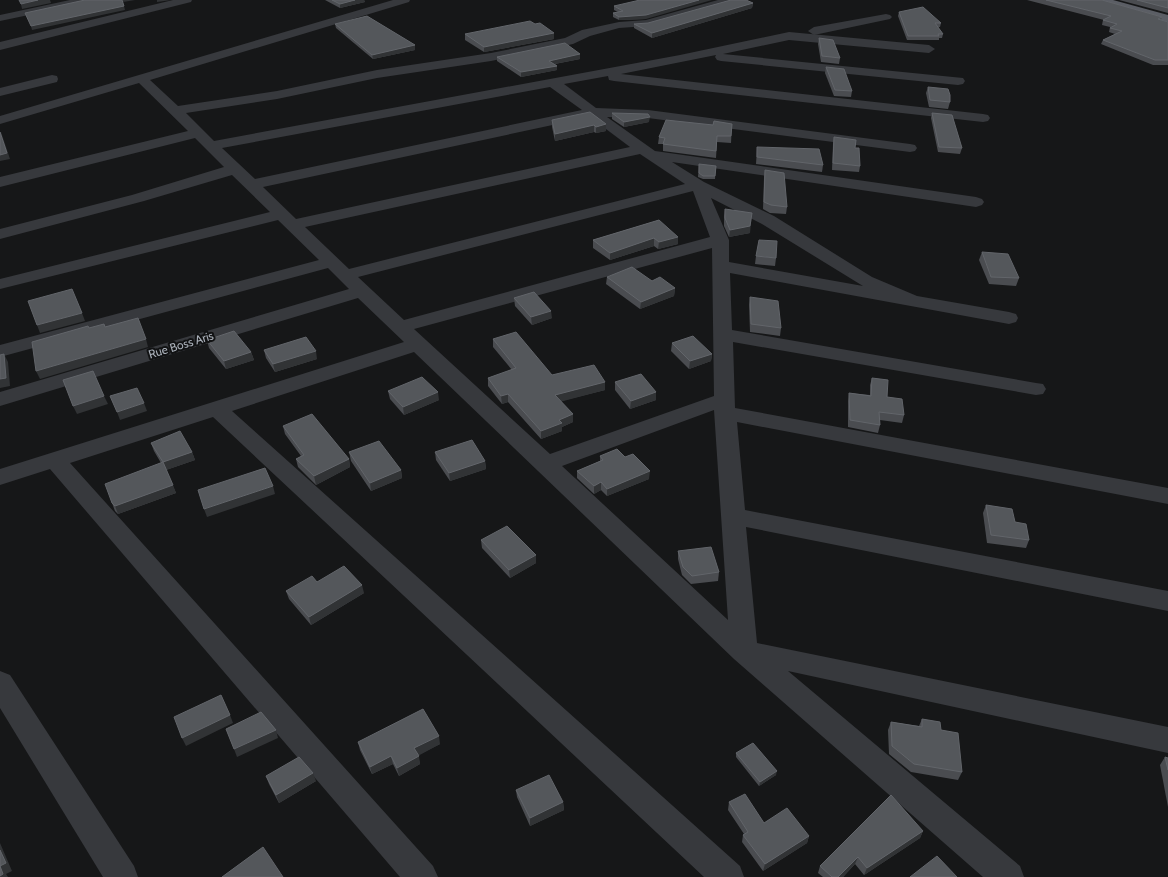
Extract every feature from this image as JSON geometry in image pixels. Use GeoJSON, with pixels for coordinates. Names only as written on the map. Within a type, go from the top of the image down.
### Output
{"type":"FeatureCollection","features":[{"type":"Feature","properties":{"kind":"highway"},"geometry":{"type":"LineString","coordinates":[[1102,0],[1168,19]]}},
{"type":"Feature","properties":{"kind":"street"},"geometry":{"type":"LineString","coordinates":[[0,18],[86,0]]}},
{"type":"Feature","properties":{"kind":"street"},"geometry":{"type":"LineString","coordinates":[[0,46],[187,0]]}},
{"type":"Feature","properties":{"kind":"street"},"geometry":{"type":"LineString","coordinates":[[0,120],[405,0]]}},
{"type":"Feature","properties":{"kind":"street"},"geometry":{"type":"LineString","coordinates":[[175,112],[277,95],[377,74],[491,57],[561,43],[586,33],[619,25],[647,22],[730,0]]}},
{"type":"Feature","properties":{"kind":"street"},"geometry":{"type":"LineString","coordinates":[[0,182],[204,140],[591,75],[700,55],[886,17]]}},
{"type":"Feature","properties":{"kind":"street"},"geometry":{"type":"LineString","coordinates":[[789,36],[929,49]]}},
{"type":"Feature","properties":{"kind":"street"},"geometry":{"type":"LineString","coordinates":[[700,55],[958,81]]}},
{"type":"Feature","properties":{"kind":"street"},"geometry":{"type":"LineString","coordinates":[[591,75],[983,118]]}},
{"type":"Feature","properties":{"kind":"street"},"geometry":{"type":"LineString","coordinates":[[141,78],[250,185],[744,651],[1008,877]]}},
{"type":"Feature","properties":{"kind":"street"},"geometry":{"type":"LineString","coordinates":[[0,92],[52,79]]}},
{"type":"Feature","properties":{"kind":"street"},"geometry":{"type":"LineString","coordinates":[[552,82],[646,152],[698,185],[768,220],[866,281],[911,300]]}},
{"type":"Feature","properties":{"kind":"street"},"geometry":{"type":"LineString","coordinates":[[250,185],[594,112],[648,114],[910,148]]}},
{"type":"Feature","properties":{"kind":"street"},"geometry":{"type":"LineString","coordinates":[[0,284],[287,219],[646,152],[976,202]]}},
{"type":"Feature","properties":{"kind":"street"},"geometry":{"type":"LineString","coordinates":[[0,234],[138,198],[234,169]]}},
{"type":"Feature","properties":{"kind":"street"},"geometry":{"type":"LineString","coordinates":[[698,185],[720,240],[725,406],[744,651]]}},
{"type":"Feature","properties":{"kind":"street"},"geometry":{"type":"LineString","coordinates":[[0,351],[346,276],[698,185]]}},
{"type":"Feature","properties":{"kind":"street"},"geometry":{"type":"LineString","coordinates":[[400,327],[720,240]]}},
{"type":"Feature","properties":{"kind":"street"},"geometry":{"type":"LineString","coordinates":[[720,266],[1009,318]]}},
{"type":"Feature","properties":{"kind":"street","name":"Rue Boss Aris"},"geometry":{"type":"LineString","coordinates":[[0,399],[346,276]]}},
{"type":"Feature","properties":{"kind":"street"},"geometry":{"type":"LineString","coordinates":[[723,334],[1036,389]]}},
{"type":"Feature","properties":{"kind":"street"},"geometry":{"type":"LineString","coordinates":[[0,477],[418,344]]}},
{"type":"Feature","properties":{"kind":"street"},"geometry":{"type":"LineString","coordinates":[[546,464],[725,406],[1168,496]]}},
{"type":"Feature","properties":{"kind":"street"},"geometry":{"type":"LineString","coordinates":[[216,408],[728,877]]}},
{"type":"Feature","properties":{"kind":"street"},"geometry":{"type":"LineString","coordinates":[[55,460],[420,877]]}},
{"type":"Feature","properties":{"kind":"street"},"geometry":{"type":"LineString","coordinates":[[733,516],[1168,601]]}},
{"type":"Feature","properties":{"kind":"street"},"geometry":{"type":"LineString","coordinates":[[744,651],[1168,740]]}},
{"type":"Feature","properties":{"kind":"street"},"geometry":{"type":"LineString","coordinates":[[0,683],[122,877]]}},
{"type":"Feature","properties":{"kind":"building"},"geometry":{"type":"Polygon","coordinates":[[[19,0],[38,0],[21,4],[19,0]]]}},
{"type":"Feature","properties":{"kind":"building"},"geometry":{"type":"Polygon","coordinates":[[[85,0],[122,0],[124,6],[31,26],[25,13],[85,0]]]}},
{"type":"Feature","properties":{"kind":"building"},"geometry":{"type":"Polygon","coordinates":[[[332,0],[355,0],[340,4],[332,0]]]}},
{"type":"Feature","properties":{"kind":"building"},"geometry":{"type":"Polygon","coordinates":[[[640,0],[699,0],[646,15],[619,17],[613,13],[623,11],[614,6],[640,0]]]}},
{"type":"Feature","properties":{"kind":"building"},"geometry":{"type":"Polygon","coordinates":[[[731,0],[746,0],[753,3],[652,33],[634,24],[648,23],[731,0]]]}},
{"type":"Feature","properties":{"kind":"building"},"geometry":{"type":"Polygon","coordinates":[[[1046,0],[1102,0],[1162,17],[1158,19],[1168,22],[1168,60],[1155,60],[1103,40],[1122,31],[1110,28],[1117,24],[1103,20],[1111,16],[1046,0]]]}},
{"type":"Feature","properties":{"kind":"building"},"geometry":{"type":"Polygon","coordinates":[[[1137,0],[1168,0],[1168,8],[1137,0]]]}},
{"type":"Feature","properties":{"kind":"building"},"geometry":{"type":"Polygon","coordinates":[[[923,7],[941,23],[935,23],[943,34],[938,34],[939,36],[908,36],[899,12],[923,7]]]}},
{"type":"Feature","properties":{"kind":"building"},"geometry":{"type":"Polygon","coordinates":[[[367,16],[415,45],[372,55],[335,24],[367,16]]]}},
{"type":"Feature","properties":{"kind":"building"},"geometry":{"type":"Polygon","coordinates":[[[530,21],[535,24],[540,23],[554,33],[484,47],[465,34],[530,21]]]}},
{"type":"Feature","properties":{"kind":"building"},"geometry":{"type":"Polygon","coordinates":[[[819,38],[833,40],[840,58],[822,56],[819,38]]]}},
{"type":"Feature","properties":{"kind":"building"},"geometry":{"type":"Polygon","coordinates":[[[565,43],[580,54],[549,61],[557,66],[521,72],[497,57],[565,43]]]}},
{"type":"Feature","properties":{"kind":"building"},"geometry":{"type":"Polygon","coordinates":[[[826,67],[844,69],[852,91],[835,90],[826,67]]]}},
{"type":"Feature","properties":{"kind":"building"},"geometry":{"type":"Polygon","coordinates":[[[928,87],[948,89],[950,102],[930,100],[928,87]]]}},
{"type":"Feature","properties":{"kind":"building"},"geometry":{"type":"Polygon","coordinates":[[[590,112],[606,124],[596,127],[594,125],[555,134],[552,120],[590,112]]]}},
{"type":"Feature","properties":{"kind":"building"},"geometry":{"type":"Polygon","coordinates":[[[612,113],[648,114],[650,117],[624,122],[612,113]]]}},
{"type":"Feature","properties":{"kind":"building"},"geometry":{"type":"Polygon","coordinates":[[[932,113],[952,115],[962,148],[939,147],[932,113]]]}},
{"type":"Feature","properties":{"kind":"building"},"geometry":{"type":"Polygon","coordinates":[[[666,120],[713,125],[714,121],[732,124],[731,136],[717,136],[716,151],[663,144],[665,138],[659,137],[666,120]]]}},
{"type":"Feature","properties":{"kind":"building"},"geometry":{"type":"Polygon","coordinates":[[[0,132],[7,153],[0,155],[0,132]]]}},
{"type":"Feature","properties":{"kind":"building"},"geometry":{"type":"Polygon","coordinates":[[[834,137],[856,140],[855,148],[859,148],[860,166],[833,163],[834,137]]]}},
{"type":"Feature","properties":{"kind":"building"},"geometry":{"type":"Polygon","coordinates":[[[757,147],[819,149],[823,165],[757,157],[757,147]]]}},
{"type":"Feature","properties":{"kind":"building"},"geometry":{"type":"Polygon","coordinates":[[[699,164],[716,166],[715,176],[703,176],[699,173],[699,164]]]}},
{"type":"Feature","properties":{"kind":"building"},"geometry":{"type":"Polygon","coordinates":[[[765,170],[784,173],[787,207],[771,205],[764,202],[765,170]]]}},
{"type":"Feature","properties":{"kind":"building"},"geometry":{"type":"Polygon","coordinates":[[[725,209],[752,213],[750,226],[730,230],[725,218],[725,209]]]}},
{"type":"Feature","properties":{"kind":"building"},"geometry":{"type":"Polygon","coordinates":[[[659,220],[678,237],[659,242],[654,238],[610,253],[593,240],[659,220]]]}},
{"type":"Feature","properties":{"kind":"building"},"geometry":{"type":"Polygon","coordinates":[[[759,240],[777,241],[776,258],[756,256],[759,240]]]}},
{"type":"Feature","properties":{"kind":"building"},"geometry":{"type":"Polygon","coordinates":[[[982,252],[1008,254],[1019,278],[991,277],[982,252]]]}},
{"type":"Feature","properties":{"kind":"building"},"geometry":{"type":"Polygon","coordinates":[[[632,267],[652,281],[660,277],[675,288],[641,302],[607,277],[632,267]]]}},
{"type":"Feature","properties":{"kind":"building"},"geometry":{"type":"Polygon","coordinates":[[[72,289],[82,313],[37,325],[28,301],[72,289]]]}},
{"type":"Feature","properties":{"kind":"building"},"geometry":{"type":"Polygon","coordinates":[[[534,292],[551,311],[531,317],[514,298],[534,292]]]}},
{"type":"Feature","properties":{"kind":"building"},"geometry":{"type":"Polygon","coordinates":[[[750,297],[778,301],[781,328],[751,324],[750,297]]]}},
{"type":"Feature","properties":{"kind":"building"},"geometry":{"type":"Polygon","coordinates":[[[138,318],[146,339],[36,371],[32,342],[88,326],[89,328],[104,324],[105,327],[138,318]]]}},
{"type":"Feature","properties":{"kind":"building"},"geometry":{"type":"Polygon","coordinates":[[[234,331],[251,352],[224,361],[207,340],[234,331]]]}},
{"type":"Feature","properties":{"kind":"building"},"geometry":{"type":"Polygon","coordinates":[[[516,332],[552,375],[594,365],[605,382],[555,395],[573,414],[559,420],[562,423],[541,431],[508,394],[501,396],[488,378],[516,368],[493,339],[516,332]]]}},
{"type":"Feature","properties":{"kind":"building"},"geometry":{"type":"Polygon","coordinates":[[[693,336],[712,354],[690,361],[672,343],[693,336]]]}},
{"type":"Feature","properties":{"kind":"building"},"geometry":{"type":"Polygon","coordinates":[[[306,337],[316,351],[273,364],[264,350],[306,337]]]}},
{"type":"Feature","properties":{"kind":"building"},"geometry":{"type":"Polygon","coordinates":[[[4,354],[6,378],[0,379],[0,355],[4,354]]]}},
{"type":"Feature","properties":{"kind":"building"},"geometry":{"type":"Polygon","coordinates":[[[93,371],[104,396],[73,406],[63,380],[93,371]]]}},
{"type":"Feature","properties":{"kind":"building"},"geometry":{"type":"Polygon","coordinates":[[[641,374],[656,392],[631,401],[615,382],[641,374]]]}},
{"type":"Feature","properties":{"kind":"building"},"geometry":{"type":"Polygon","coordinates":[[[422,377],[438,392],[403,407],[388,391],[422,377]]]}},
{"type":"Feature","properties":{"kind":"building"},"geometry":{"type":"Polygon","coordinates":[[[872,378],[888,380],[887,397],[902,399],[904,415],[879,412],[880,425],[850,420],[849,393],[871,396],[872,378]]]}},
{"type":"Feature","properties":{"kind":"building"},"geometry":{"type":"Polygon","coordinates":[[[137,388],[144,403],[117,412],[110,396],[137,388]]]}},
{"type":"Feature","properties":{"kind":"building"},"geometry":{"type":"Polygon","coordinates":[[[312,414],[349,459],[314,476],[296,459],[304,455],[283,426],[312,414]]]}},
{"type":"Feature","properties":{"kind":"building"},"geometry":{"type":"Polygon","coordinates":[[[180,431],[192,452],[163,462],[151,443],[180,431]]]}},
{"type":"Feature","properties":{"kind":"building"},"geometry":{"type":"Polygon","coordinates":[[[472,440],[485,461],[449,473],[435,452],[472,440]]]}},
{"type":"Feature","properties":{"kind":"building"},"geometry":{"type":"Polygon","coordinates":[[[379,441],[401,470],[370,483],[349,452],[379,441]]]}},
{"type":"Feature","properties":{"kind":"building"},"geometry":{"type":"Polygon","coordinates":[[[617,449],[625,457],[633,454],[650,471],[607,489],[601,482],[594,486],[577,471],[603,460],[600,456],[617,449]]]}},
{"type":"Feature","properties":{"kind":"building"},"geometry":{"type":"Polygon","coordinates":[[[163,462],[173,485],[115,506],[112,503],[105,484],[163,462]]]}},
{"type":"Feature","properties":{"kind":"building"},"geometry":{"type":"Polygon","coordinates":[[[265,468],[273,486],[204,509],[198,490],[265,468]]]}},
{"type":"Feature","properties":{"kind":"building"},"geometry":{"type":"Polygon","coordinates":[[[986,505],[1012,509],[1015,522],[1026,524],[1029,540],[991,535],[986,505]]]}},
{"type":"Feature","properties":{"kind":"building"},"geometry":{"type":"Polygon","coordinates":[[[507,526],[536,555],[509,570],[481,540],[507,526]]]}},
{"type":"Feature","properties":{"kind":"building"},"geometry":{"type":"Polygon","coordinates":[[[711,547],[719,572],[692,576],[683,567],[678,551],[711,547]]]}},
{"type":"Feature","properties":{"kind":"building"},"geometry":{"type":"Polygon","coordinates":[[[344,566],[362,585],[309,617],[286,591],[312,576],[317,582],[344,566]]]}},
{"type":"Feature","properties":{"kind":"building"},"geometry":{"type":"Polygon","coordinates":[[[221,695],[230,715],[182,738],[174,717],[221,695]]]}},
{"type":"Feature","properties":{"kind":"building"},"geometry":{"type":"Polygon","coordinates":[[[423,709],[439,736],[414,748],[419,756],[397,768],[391,756],[370,767],[358,742],[423,709]]]}},
{"type":"Feature","properties":{"kind":"building"},"geometry":{"type":"Polygon","coordinates":[[[261,712],[276,730],[234,749],[226,729],[261,712]]]}},
{"type":"Feature","properties":{"kind":"building"},"geometry":{"type":"Polygon","coordinates":[[[922,719],[940,722],[941,730],[958,733],[962,772],[914,764],[892,746],[891,722],[922,727],[922,719]]]}},
{"type":"Feature","properties":{"kind":"building"},"geometry":{"type":"Polygon","coordinates":[[[753,743],[777,771],[760,782],[736,753],[753,743]]]}},
{"type":"Feature","properties":{"kind":"building"},"geometry":{"type":"Polygon","coordinates":[[[299,757],[313,773],[276,795],[266,776],[299,757]]]}},
{"type":"Feature","properties":{"kind":"building"},"geometry":{"type":"Polygon","coordinates":[[[1165,757],[1168,758],[1168,770],[1165,757]]]}},
{"type":"Feature","properties":{"kind":"building"},"geometry":{"type":"Polygon","coordinates":[[[549,775],[563,802],[530,818],[516,790],[549,775]]]}},
{"type":"Feature","properties":{"kind":"building"},"geometry":{"type":"Polygon","coordinates":[[[745,794],[764,823],[787,808],[809,836],[765,864],[743,835],[748,832],[729,802],[745,794]]]}},
{"type":"Feature","properties":{"kind":"building"},"geometry":{"type":"Polygon","coordinates":[[[891,795],[923,831],[867,868],[858,857],[838,877],[832,877],[820,866],[891,795]]]}},
{"type":"Feature","properties":{"kind":"building"},"geometry":{"type":"Polygon","coordinates":[[[263,847],[283,877],[222,877],[263,847]]]}},
{"type":"Feature","properties":{"kind":"building"},"geometry":{"type":"Polygon","coordinates":[[[0,850],[6,863],[0,866],[0,850]]]}},
{"type":"Feature","properties":{"kind":"building"},"geometry":{"type":"Polygon","coordinates":[[[937,856],[957,877],[910,877],[937,856]]]}},
{"type":"Feature","properties":{"kind":"building"},"geometry":{"type":"Polygon","coordinates":[[[0,866],[3,874],[0,876],[0,866]]]}}]}
